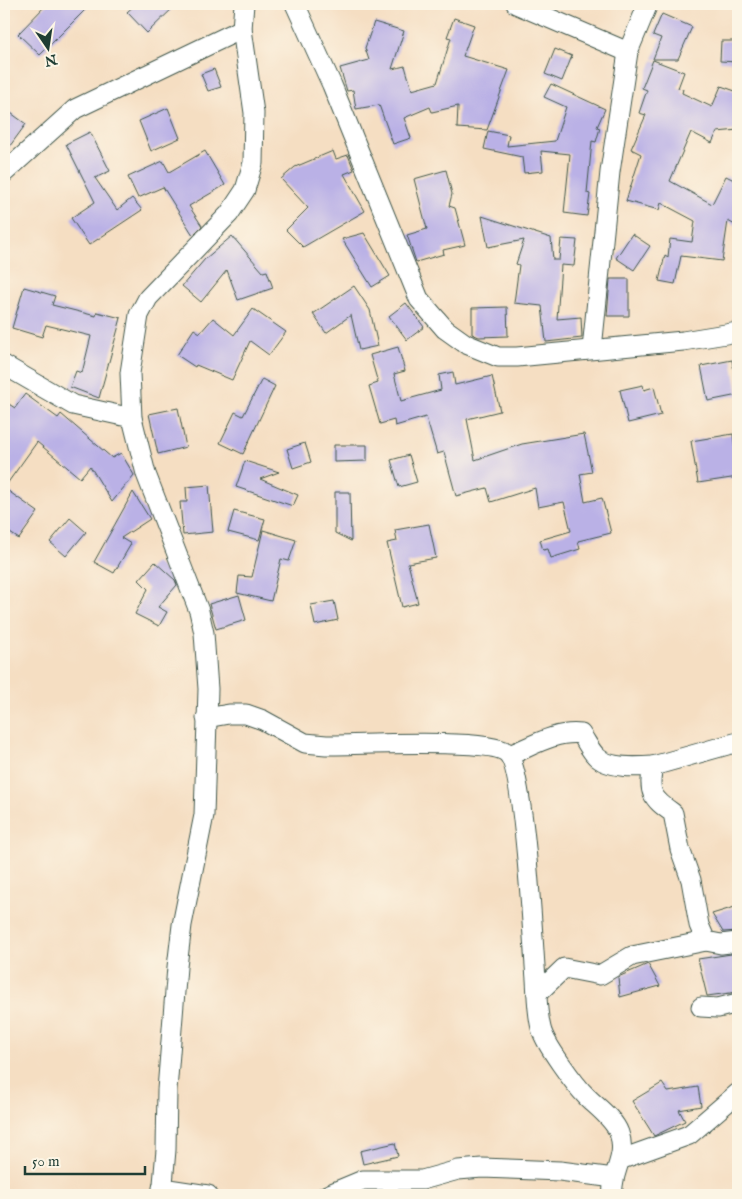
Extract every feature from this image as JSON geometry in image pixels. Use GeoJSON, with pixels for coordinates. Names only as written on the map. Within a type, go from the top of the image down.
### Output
{"type":"FeatureCollection","features":[{"type":"Feature","properties":{"kind":"street"},"geometry":{"type":"LineString","coordinates":[[208,1195],[162,1192],[179,950],[182,925],[204,814],[208,689],[204,633],[199,611],[146,474],[132,418],[130,373],[139,315],[148,298],[229,214],[245,190],[253,163],[254,113],[242,29],[244,4]]}},
{"type":"Feature","properties":{"kind":"street"},"geometry":{"type":"LineString","coordinates":[[294,4],[332,85],[419,299],[445,329],[466,344],[498,356],[517,357],[683,341],[738,332]]}},
{"type":"Feature","properties":{"kind":"street"},"geometry":{"type":"LineString","coordinates":[[516,4],[628,52]]}},
{"type":"Feature","properties":{"kind":"street"},"geometry":{"type":"LineString","coordinates":[[592,350],[610,172],[628,52],[648,4]]}},
{"type":"Feature","properties":{"kind":"street"},"geometry":{"type":"LineString","coordinates":[[4,173],[75,109],[242,29]]}},
{"type":"Feature","properties":{"kind":"street"},"geometry":{"type":"LineString","coordinates":[[4,365],[73,405],[132,418]]}},
{"type":"Feature","properties":{"kind":"street"},"geometry":{"type":"LineString","coordinates":[[206,718],[229,714],[246,714],[264,720],[305,743],[326,745],[468,745],[504,751],[510,756],[514,764],[522,815],[541,1030],[568,1073],[619,1132],[622,1147],[622,1159],[614,1187],[560,1171],[482,1168],[458,1170],[422,1180],[363,1180],[327,1195]]}},
{"type":"Feature","properties":{"kind":"street"},"geometry":{"type":"LineString","coordinates":[[510,756],[569,732],[581,734],[596,756],[603,761],[634,767],[653,766],[738,742]]}},
{"type":"Feature","properties":{"kind":"street"},"geometry":{"type":"LineString","coordinates":[[653,766],[650,784],[652,793],[655,801],[673,813],[680,849],[692,880],[698,925],[706,941]]}},
{"type":"Feature","properties":{"kind":"street"},"geometry":{"type":"LineString","coordinates":[[537,994],[564,968],[600,975],[632,956],[706,941],[721,944],[738,942]]}},
{"type":"Feature","properties":{"kind":"street"},"geometry":{"type":"LineString","coordinates":[[701,1006],[718,1008],[738,1003]]}},
{"type":"Feature","properties":{"kind":"street"},"geometry":{"type":"LineString","coordinates":[[622,1159],[689,1136],[738,1093]]}},
{"type":"Feature","properties":{"kind":"building"},"geometry":{"type":"Polygon","coordinates":[[[47,4],[91,4],[40,55],[18,34],[47,4]]]}},
{"type":"Feature","properties":{"kind":"building"},"geometry":{"type":"Polygon","coordinates":[[[136,4],[177,4],[147,33],[127,12],[136,4]]]}},
{"type":"Feature","properties":{"kind":"building"},"geometry":{"type":"Polygon","coordinates":[[[662,14],[692,27],[678,59],[653,59],[661,38],[653,35],[662,14]]]}},
{"type":"Feature","properties":{"kind":"building"},"geometry":{"type":"Polygon","coordinates":[[[454,18],[474,25],[463,56],[509,70],[487,130],[457,128],[458,106],[432,112],[430,107],[404,118],[411,138],[393,144],[379,105],[356,109],[353,90],[347,91],[340,68],[369,60],[365,48],[374,22],[404,31],[392,69],[405,66],[412,90],[437,83],[451,38],[447,37],[454,18]]]}},
{"type":"Feature","properties":{"kind":"building"},"geometry":{"type":"Polygon","coordinates":[[[721,41],[738,41],[737,62],[720,61],[721,41]]]}},
{"type":"Feature","properties":{"kind":"building"},"geometry":{"type":"Polygon","coordinates":[[[555,49],[572,56],[562,81],[545,74],[555,49]]]}},
{"type":"Feature","properties":{"kind":"building"},"geometry":{"type":"Polygon","coordinates":[[[653,60],[684,72],[678,88],[683,89],[682,93],[712,107],[721,86],[738,92],[736,107],[738,130],[717,132],[712,143],[691,132],[670,181],[712,204],[726,176],[738,182],[738,218],[735,225],[728,221],[722,261],[681,256],[675,284],[659,281],[665,255],[668,257],[670,239],[692,242],[695,221],[661,203],[659,210],[626,201],[641,154],[631,149],[646,115],[639,113],[647,90],[642,88],[653,60]]]}},
{"type":"Feature","properties":{"kind":"building"},"geometry":{"type":"Polygon","coordinates":[[[214,69],[221,87],[208,91],[201,74],[214,69]]]}},
{"type":"Feature","properties":{"kind":"building"},"geometry":{"type":"Polygon","coordinates":[[[551,84],[605,109],[597,127],[600,128],[596,142],[592,141],[587,193],[590,194],[587,216],[564,213],[570,154],[541,151],[543,171],[524,173],[522,157],[484,149],[488,131],[509,135],[507,146],[555,141],[566,107],[544,97],[551,84]]]}},
{"type":"Feature","properties":{"kind":"building"},"geometry":{"type":"Polygon","coordinates":[[[4,108],[26,124],[4,154],[4,108]]]}},
{"type":"Feature","properties":{"kind":"building"},"geometry":{"type":"Polygon","coordinates":[[[168,108],[180,138],[151,151],[139,121],[168,108]]]}},
{"type":"Feature","properties":{"kind":"building"},"geometry":{"type":"Polygon","coordinates":[[[90,132],[110,171],[95,178],[117,210],[132,198],[142,210],[89,245],[71,218],[95,202],[66,144],[90,132]]]}},
{"type":"Feature","properties":{"kind":"building"},"geometry":{"type":"Polygon","coordinates":[[[205,151],[225,185],[189,206],[202,226],[193,235],[163,187],[138,198],[128,177],[163,161],[169,172],[205,151]]]}},
{"type":"Feature","properties":{"kind":"building"},"geometry":{"type":"Polygon","coordinates":[[[333,151],[336,159],[348,155],[354,170],[344,174],[365,211],[303,247],[286,230],[308,208],[281,179],[295,167],[333,151]]]}},
{"type":"Feature","properties":{"kind":"building"},"geometry":{"type":"Polygon","coordinates":[[[446,170],[452,194],[449,206],[455,208],[465,245],[443,250],[444,254],[416,262],[407,235],[427,229],[414,179],[446,170]]]}},
{"type":"Feature","properties":{"kind":"building"},"geometry":{"type":"Polygon","coordinates":[[[482,216],[551,238],[553,260],[559,260],[561,239],[577,240],[574,266],[561,265],[557,319],[581,317],[582,338],[546,342],[542,306],[514,303],[519,265],[516,264],[524,240],[488,247],[482,216]]]}},
{"type":"Feature","properties":{"kind":"building"},"geometry":{"type":"Polygon","coordinates":[[[364,233],[390,276],[372,287],[342,239],[364,233]]]}},
{"type":"Feature","properties":{"kind":"building"},"geometry":{"type":"Polygon","coordinates":[[[632,234],[650,246],[634,270],[616,258],[632,234]]]}},
{"type":"Feature","properties":{"kind":"building"},"geometry":{"type":"Polygon","coordinates":[[[232,236],[263,272],[267,271],[273,288],[238,300],[227,270],[201,302],[182,286],[205,259],[232,236]]]}},
{"type":"Feature","properties":{"kind":"building"},"geometry":{"type":"Polygon","coordinates":[[[610,279],[629,279],[629,316],[607,316],[610,279]]]}},
{"type":"Feature","properties":{"kind":"building"},"geometry":{"type":"Polygon","coordinates":[[[354,286],[370,310],[378,346],[359,350],[351,315],[326,333],[313,314],[354,286]]]}},
{"type":"Feature","properties":{"kind":"building"},"geometry":{"type":"Polygon","coordinates":[[[24,287],[55,296],[52,305],[96,316],[97,312],[121,318],[99,398],[70,387],[76,371],[82,373],[91,336],[46,325],[42,337],[12,328],[24,287]]]}},
{"type":"Feature","properties":{"kind":"building"},"geometry":{"type":"Polygon","coordinates":[[[406,303],[424,327],[407,340],[389,316],[406,303]]]}},
{"type":"Feature","properties":{"kind":"building"},"geometry":{"type":"Polygon","coordinates":[[[507,307],[508,336],[479,337],[472,334],[472,308],[507,307]]]}},
{"type":"Feature","properties":{"kind":"building"},"geometry":{"type":"Polygon","coordinates":[[[253,309],[286,332],[269,355],[250,341],[232,380],[196,365],[195,367],[177,355],[194,329],[200,333],[213,318],[234,335],[253,309]]]}},
{"type":"Feature","properties":{"kind":"building"},"geometry":{"type":"Polygon","coordinates":[[[398,347],[405,371],[394,374],[401,401],[441,390],[439,375],[453,372],[455,385],[492,376],[500,411],[467,419],[475,460],[522,444],[584,434],[592,472],[580,474],[585,502],[602,498],[611,533],[578,541],[580,549],[551,558],[548,549],[543,550],[540,540],[571,531],[564,502],[538,507],[535,488],[491,502],[487,488],[456,496],[444,452],[437,454],[426,417],[395,426],[394,420],[380,424],[369,386],[378,383],[370,355],[398,347]]]}},
{"type":"Feature","properties":{"kind":"building"},"geometry":{"type":"Polygon","coordinates":[[[732,360],[738,395],[708,401],[701,366],[732,360]]]}},
{"type":"Feature","properties":{"kind":"building"},"geometry":{"type":"Polygon","coordinates":[[[262,379],[275,386],[243,454],[220,443],[235,412],[243,416],[262,379]]]}},
{"type":"Feature","properties":{"kind":"building"},"geometry":{"type":"Polygon","coordinates":[[[643,385],[644,390],[654,387],[661,415],[628,423],[620,390],[643,385]]]}},
{"type":"Feature","properties":{"kind":"building"},"geometry":{"type":"Polygon","coordinates":[[[25,394],[58,418],[61,414],[112,458],[121,453],[134,475],[112,502],[90,466],[80,478],[37,442],[4,488],[4,401],[15,408],[25,394]]]}},
{"type":"Feature","properties":{"kind":"building"},"geometry":{"type":"Polygon","coordinates":[[[178,408],[186,447],[158,454],[149,414],[178,408]]]}},
{"type":"Feature","properties":{"kind":"building"},"geometry":{"type":"Polygon","coordinates":[[[733,434],[738,477],[698,483],[691,441],[733,434]]]}},
{"type":"Feature","properties":{"kind":"building"},"geometry":{"type":"Polygon","coordinates":[[[305,443],[311,462],[293,468],[287,449],[305,443]]]}},
{"type":"Feature","properties":{"kind":"building"},"geometry":{"type":"Polygon","coordinates":[[[334,445],[367,445],[367,461],[334,462],[334,445]]]}},
{"type":"Feature","properties":{"kind":"building"},"geometry":{"type":"Polygon","coordinates":[[[409,455],[417,482],[399,487],[391,460],[409,455]]]}},
{"type":"Feature","properties":{"kind":"building"},"geometry":{"type":"Polygon","coordinates":[[[245,461],[279,472],[260,479],[298,495],[293,506],[236,487],[245,461]]]}},
{"type":"Feature","properties":{"kind":"building"},"geometry":{"type":"Polygon","coordinates":[[[209,485],[213,532],[183,535],[180,502],[187,502],[186,487],[209,485]]]}},
{"type":"Feature","properties":{"kind":"building"},"geometry":{"type":"Polygon","coordinates":[[[4,488],[38,512],[19,539],[4,529],[4,488]]]}},
{"type":"Feature","properties":{"kind":"building"},"geometry":{"type":"Polygon","coordinates":[[[133,492],[150,519],[121,538],[131,544],[114,573],[94,562],[133,492]]]}},
{"type":"Feature","properties":{"kind":"building"},"geometry":{"type":"Polygon","coordinates":[[[335,492],[350,492],[351,541],[335,533],[335,492]]]}},
{"type":"Feature","properties":{"kind":"building"},"geometry":{"type":"Polygon","coordinates":[[[234,511],[265,519],[259,540],[228,532],[234,511]]]}},
{"type":"Feature","properties":{"kind":"building"},"geometry":{"type":"Polygon","coordinates":[[[70,518],[86,532],[66,556],[50,542],[70,518]]]}},
{"type":"Feature","properties":{"kind":"building"},"geometry":{"type":"Polygon","coordinates":[[[429,524],[436,558],[408,563],[418,603],[402,607],[387,543],[397,541],[395,530],[429,524]]]}},
{"type":"Feature","properties":{"kind":"building"},"geometry":{"type":"Polygon","coordinates":[[[263,530],[296,540],[289,561],[281,559],[271,601],[237,593],[239,576],[252,577],[263,530]]]}},
{"type":"Feature","properties":{"kind":"building"},"geometry":{"type":"Polygon","coordinates":[[[155,562],[175,580],[177,585],[158,607],[167,612],[159,626],[135,614],[148,589],[139,580],[155,562]]]}},
{"type":"Feature","properties":{"kind":"building"},"geometry":{"type":"Polygon","coordinates":[[[239,595],[246,620],[216,629],[209,604],[239,595]]]}},
{"type":"Feature","properties":{"kind":"building"},"geometry":{"type":"Polygon","coordinates":[[[334,601],[338,620],[315,625],[311,605],[334,601]]]}},
{"type":"Feature","properties":{"kind":"building"},"geometry":{"type":"Polygon","coordinates":[[[738,906],[738,931],[723,932],[712,914],[738,906]]]}},
{"type":"Feature","properties":{"kind":"building"},"geometry":{"type":"Polygon","coordinates":[[[738,953],[738,992],[707,996],[698,959],[738,953]]]}},
{"type":"Feature","properties":{"kind":"building"},"geometry":{"type":"Polygon","coordinates":[[[648,964],[660,986],[620,997],[618,977],[648,964]]]}},
{"type":"Feature","properties":{"kind":"building"},"geometry":{"type":"Polygon","coordinates":[[[662,1083],[668,1092],[698,1087],[701,1106],[679,1110],[685,1121],[654,1136],[632,1101],[662,1083]]]}},
{"type":"Feature","properties":{"kind":"building"},"geometry":{"type":"Polygon","coordinates":[[[395,1143],[398,1156],[363,1164],[360,1151],[395,1143]]]}}]}
